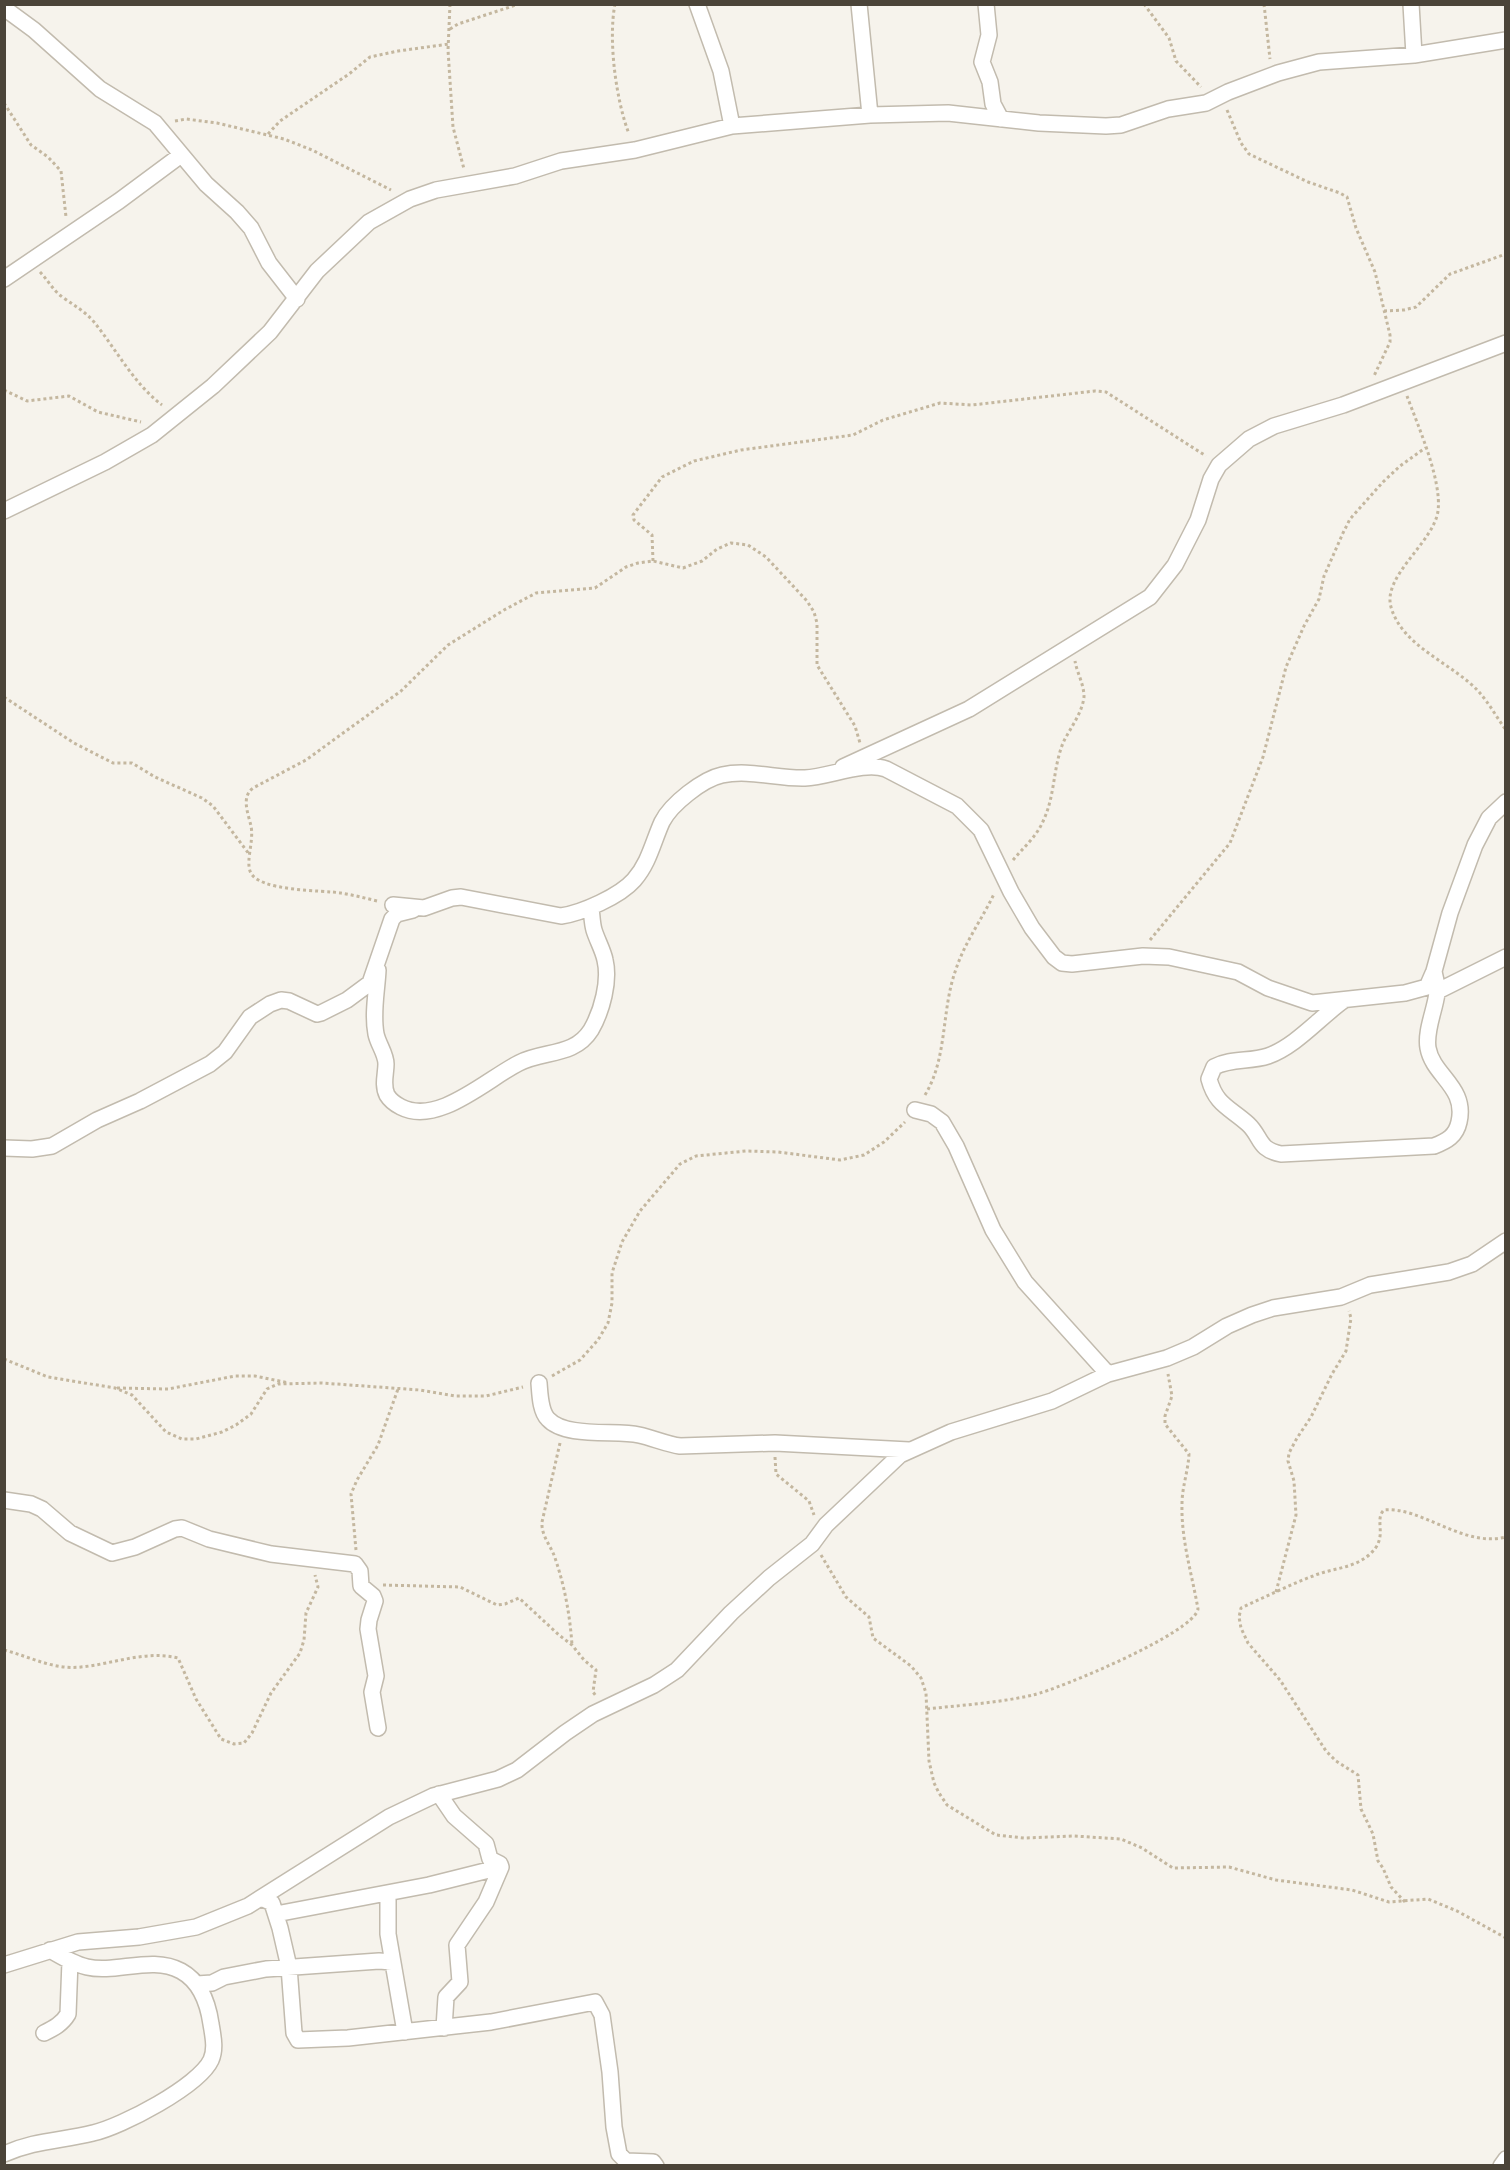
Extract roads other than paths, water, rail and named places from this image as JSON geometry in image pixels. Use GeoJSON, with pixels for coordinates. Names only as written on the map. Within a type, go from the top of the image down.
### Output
{"type":"FeatureCollection","features":[{"type":"Feature","properties":{"kind":"street"},"geometry":{"type":"LineString","coordinates":[[697,4],[721,71],[732,126]]}},
{"type":"Feature","properties":{"kind":"street"},"geometry":{"type":"LineString","coordinates":[[859,4],[870,115]]}},
{"type":"Feature","properties":{"kind":"street"},"geometry":{"type":"LineString","coordinates":[[986,4],[989,35],[982,62],[990,82],[993,104],[1001,119]]}},
{"type":"Feature","properties":{"kind":"street"},"geometry":{"type":"LineString","coordinates":[[1411,4],[1414,55]]}},
{"type":"Feature","properties":{"kind":"street"},"geometry":{"type":"LineString","coordinates":[[7,8],[100,89],[144,114],[155,123],[206,184],[244,220],[269,263],[297,299]]}},
{"type":"Feature","properties":{"kind":"street"},"geometry":{"type":"LineString","coordinates":[[4,511],[95,467],[157,431],[213,386],[270,333],[317,271],[369,222],[410,199],[436,190],[515,176],[561,161],[635,150],[732,126],[870,115],[948,113],[1001,119],[1121,125],[1168,109],[1211,100],[1272,75],[1318,62],[1414,55],[1506,40]]}},
{"type":"Feature","properties":{"kind":"street"},"geometry":{"type":"LineString","coordinates":[[4,279],[119,201],[181,155]]}},
{"type":"Feature","properties":{"kind":"street"},"geometry":{"type":"LineString","coordinates":[[824,777],[864,756],[969,709],[1150,597],[1175,565],[1198,520],[1211,479],[1219,465],[1249,440],[1274,426],[1361,399],[1506,344]]}},
{"type":"Feature","properties":{"kind":"street"},"geometry":{"type":"LineString","coordinates":[[4,1148],[32,1149],[52,1146],[97,1120],[140,1101],[217,1060],[250,1017],[270,1004],[281,1000],[289,1001],[316,1014],[347,1000],[370,982],[392,919],[397,914],[461,897],[561,916],[591,908],[634,880],[651,855],[668,813],[687,795],[721,775],[824,777],[875,767],[886,770],[957,806],[981,830],[1011,892],[1032,928],[1054,957],[1062,963],[1072,964],[1135,957],[1169,957],[1238,972],[1268,988],[1312,1003],[1420,990],[1428,986],[1450,913],[1475,845],[1489,818],[1506,802]]}},
{"type":"Feature","properties":{"kind":"street"},"geometry":{"type":"LineString","coordinates":[[393,905],[417,908]]}},
{"type":"Feature","properties":{"kind":"street"},"geometry":{"type":"LineString","coordinates":[[379,957],[374,1019],[376,1036],[386,1060],[384,1075],[387,1096],[393,1103],[403,1108],[426,1111],[455,1101],[520,1062],[564,1051],[578,1045],[591,1030],[606,985],[607,970],[594,928],[591,908]]}},
{"type":"Feature","properties":{"kind":"street"},"geometry":{"type":"LineString","coordinates":[[1438,991],[1506,957]]}},
{"type":"Feature","properties":{"kind":"street"},"geometry":{"type":"LineString","coordinates":[[1346,999],[1291,1044],[1269,1056],[1224,1062],[1214,1067],[1209,1079],[1219,1102],[1250,1125],[1262,1146],[1271,1152],[1281,1154],[1434,1146],[1449,1141],[1457,1129],[1461,1113],[1457,1094],[1428,1051],[1427,1045],[1438,991],[1434,971]]}},
{"type":"Feature","properties":{"kind":"street"},"geometry":{"type":"LineString","coordinates":[[915,1110],[931,1114],[942,1122],[956,1146],[993,1230],[1025,1282],[1108,1374]]}},
{"type":"Feature","properties":{"kind":"street"},"geometry":{"type":"LineString","coordinates":[[4,1965],[94,1939],[139,1937],[196,1927],[261,1898],[389,1817],[439,1794],[498,1779],[518,1770],[565,1733],[610,1705],[654,1685],[677,1670],[754,1591],[816,1539],[826,1525],[863,1489],[900,1455],[909,1450],[951,1432],[1052,1401],[1108,1374],[1162,1359],[1193,1347],[1227,1326],[1252,1315],[1273,1308],[1341,1297],[1370,1285],[1449,1272],[1473,1264],[1506,1241]]}},
{"type":"Feature","properties":{"kind":"street"},"geometry":{"type":"LineString","coordinates":[[538,1383],[543,1409],[548,1419],[564,1427],[583,1432],[638,1435],[680,1446],[775,1443],[909,1450]]}},
{"type":"Feature","properties":{"kind":"street"},"geometry":{"type":"LineString","coordinates":[[4,1500],[31,1504],[42,1509],[80,1539],[112,1553],[135,1547],[182,1528],[208,1539],[272,1554],[355,1563],[360,1571],[362,1587],[373,1596],[375,1601],[368,1629],[376,1676],[372,1692],[378,1728]]}},
{"type":"Feature","properties":{"kind":"street"},"geometry":{"type":"LineString","coordinates":[[439,1794],[454,1816],[469,1831],[484,1841],[490,1859],[499,1863],[501,1867]]}},
{"type":"Feature","properties":{"kind":"street"},"geometry":{"type":"LineString","coordinates":[[276,1914],[388,1893],[501,1867]]}},
{"type":"Feature","properties":{"kind":"street"},"geometry":{"type":"LineString","coordinates":[[444,2028],[446,1997],[460,1982],[457,1945],[486,1902],[501,1867]]}},
{"type":"Feature","properties":{"kind":"street"},"geometry":{"type":"LineString","coordinates":[[388,1893],[388,1934],[405,2032]]}},
{"type":"Feature","properties":{"kind":"street"},"geometry":{"type":"LineString","coordinates":[[261,1898],[272,1903],[276,1914],[289,1967],[294,2033],[298,2040],[405,2032],[491,2022],[595,2002],[602,2015],[610,2072],[614,2127],[621,2162],[652,2162],[656,2166]]}},
{"type":"Feature","properties":{"kind":"street"},"geometry":{"type":"LineString","coordinates":[[4,2154],[25,2145],[93,2133],[129,2121],[198,2077],[211,2060],[214,2043],[210,2015],[203,1993],[197,1984],[183,1972],[170,1965],[154,1964],[89,1967],[70,1961],[50,1950]]}},
{"type":"Feature","properties":{"kind":"street"},"geometry":{"type":"LineString","coordinates":[[44,2033],[55,2028],[68,2014],[70,1961]]}},
{"type":"Feature","properties":{"kind":"street"},"geometry":{"type":"LineString","coordinates":[[197,1984],[212,1983],[243,1972],[289,1967],[392,1962]]}},
{"type":"Feature","properties":{"kind":"street"},"geometry":{"type":"LineString","coordinates":[[1501,2166],[1506,2159]]}}]}
